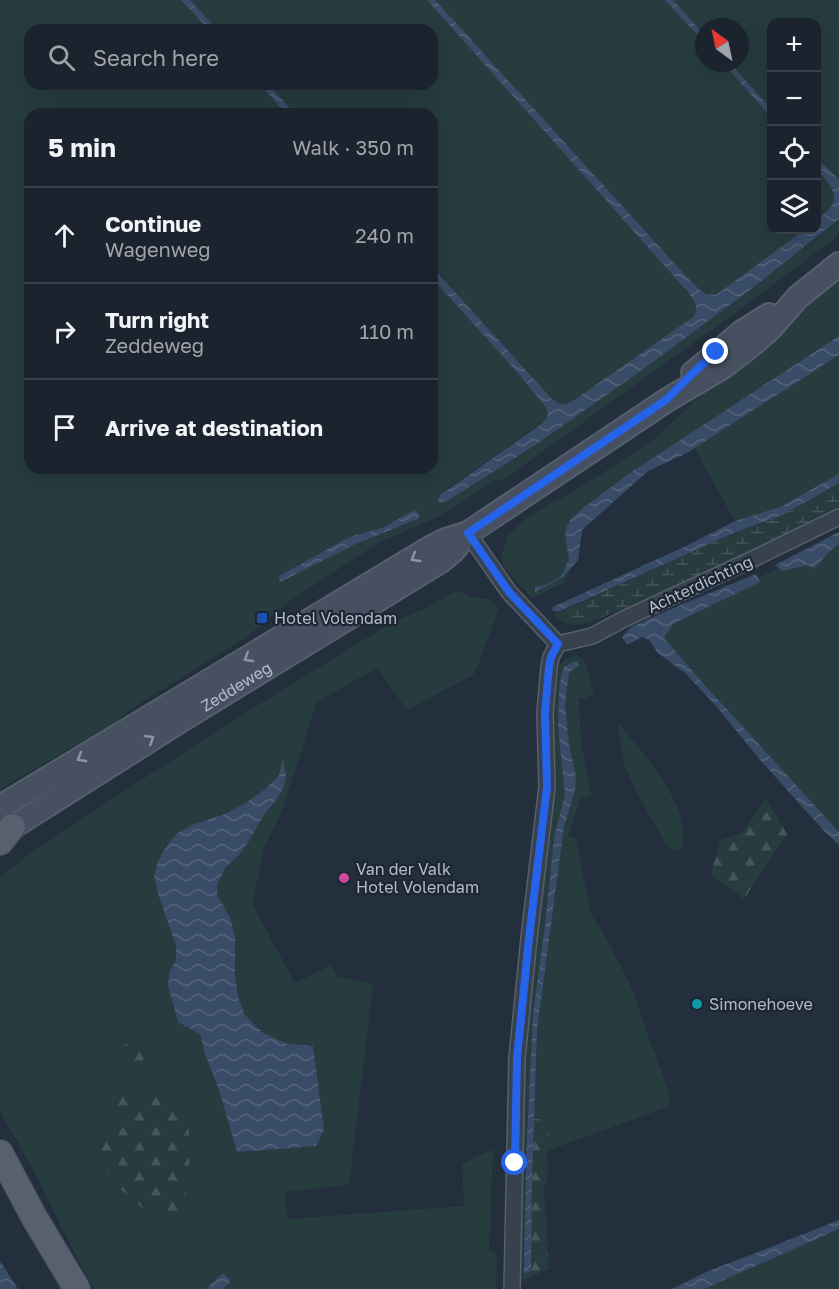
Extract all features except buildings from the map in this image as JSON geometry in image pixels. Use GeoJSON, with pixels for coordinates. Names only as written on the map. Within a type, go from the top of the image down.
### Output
{"type":"FeatureCollection","features":[{"type":"Feature","properties":{"kind":"main road","name":"Zeddeweg"},"geometry":{"type":"LineString","coordinates":[[3,828],[441,561],[468,533],[666,400],[716,352],[759,320],[798,297],[839,264]]}},
{"type":"Feature","properties":{"kind":"main road"},"geometry":{"type":"LineString","coordinates":[[0,1153],[34,1217],[77,1289]]}},
{"type":"Feature","properties":{"kind":"street","name":"Achterdichting"},"geometry":{"type":"LineString","coordinates":[[558,644],[592,636],[839,517]]}},
{"type":"Feature","properties":{"kind":"street"},"geometry":{"type":"LineString","coordinates":[[468,533],[509,592],[558,644],[549,667],[545,713],[547,787],[517,1058],[512,1289]]}},
{"type":"Feature","properties":{"kind":"green space"},"geometry":{"type":"Polygon","coordinates":[[[0,0],[839,0],[839,235],[727,319],[500,482],[497,479],[440,516],[378,543],[287,603],[248,636],[131,709],[115,723],[0,789],[0,0]],[[546,420],[448,488],[440,495],[441,503],[534,446],[546,420]],[[416,509],[382,528],[349,537],[279,576],[418,519],[416,509]]]}},
{"type":"Feature","properties":{"kind":"green space"},"geometry":{"type":"Polygon","coordinates":[[[839,280],[839,474],[780,507],[735,521],[691,442],[625,485],[584,526],[575,559],[565,582],[533,598],[517,583],[503,564],[501,555],[508,536],[526,518],[576,490],[655,439],[701,395],[839,280]]]}},
{"type":"Feature","properties":{"kind":"green space"},"geometry":{"type":"Polygon","coordinates":[[[839,483],[839,511],[779,542],[598,619],[570,624],[554,615],[736,532],[785,514],[839,483]]]}},
{"type":"Feature","properties":{"kind":"green space"},"geometry":{"type":"Polygon","coordinates":[[[839,540],[839,841],[647,628],[839,540]]]}},
{"type":"Feature","properties":{"kind":"green space"},"geometry":{"type":"Polygon","coordinates":[[[459,591],[472,597],[488,599],[499,608],[473,675],[407,710],[377,668],[317,702],[281,814],[264,848],[252,904],[295,983],[331,965],[338,977],[373,984],[348,1185],[285,1192],[287,1219],[464,1206],[462,1164],[493,1149],[489,1252],[497,1253],[496,1289],[223,1289],[231,1281],[223,1273],[206,1289],[94,1289],[35,1173],[0,1111],[0,879],[28,855],[258,705],[388,625],[459,591]],[[283,761],[279,775],[264,790],[223,815],[194,824],[168,844],[158,861],[154,875],[158,894],[176,946],[176,961],[169,972],[168,986],[173,1003],[200,1034],[237,1151],[316,1146],[288,1044],[263,1033],[245,1015],[238,996],[230,917],[217,895],[218,883],[225,868],[248,843],[263,816],[277,799],[283,761]],[[127,1043],[122,1047],[121,1053],[130,1083],[115,1103],[113,1126],[100,1143],[178,1103],[134,1091],[145,1054],[134,1045],[127,1043]]]}},
{"type":"Feature","properties":{"kind":"green space"},"geometry":{"type":"Polygon","coordinates":[[[577,655],[585,661],[594,693],[579,699],[581,742],[591,796],[580,799],[568,836],[576,838],[591,914],[629,982],[669,1093],[670,1106],[547,1151],[550,1119],[534,1119],[537,1030],[564,827],[575,790],[576,776],[569,744],[565,705],[569,673],[573,669],[561,676],[558,727],[565,795],[554,837],[528,1108],[524,1273],[531,1271],[533,1276],[521,1282],[517,1273],[522,1056],[552,690],[560,664],[577,655]]]}},
{"type":"Feature","properties":{"kind":"green space"},"geometry":{"type":"Polygon","coordinates":[[[618,723],[652,764],[673,798],[680,815],[683,832],[681,848],[675,851],[667,846],[624,765],[618,723]]]}},
{"type":"Feature","properties":{"kind":"green space"},"geometry":{"type":"Polygon","coordinates":[[[766,798],[787,834],[744,899],[711,875],[720,840],[742,833],[766,798]]]}},
{"type":"Feature","properties":{"kind":"green space"},"geometry":{"type":"Polygon","coordinates":[[[127,1043],[134,1045],[145,1054],[134,1091],[179,1103],[187,1122],[189,1154],[185,1199],[183,1207],[165,1218],[148,1212],[122,1191],[109,1176],[101,1160],[100,1143],[113,1126],[115,1103],[130,1083],[121,1052],[122,1046],[127,1043]]]}},
{"type":"Feature","properties":{"kind":"green space"},"geometry":{"type":"Polygon","coordinates":[[[534,1119],[550,1119],[548,1177],[544,1188],[549,1269],[533,1276],[531,1271],[534,1119]]]}},
{"type":"Feature","properties":{"kind":"green space"},"geometry":{"type":"Polygon","coordinates":[[[839,1229],[839,1289],[704,1289],[839,1229]]]}},
{"type":"Feature","properties":{"kind":"water"},"geometry":{"type":"Polygon","coordinates":[[[181,0],[190,0],[212,24],[203,24],[181,0]]]}},
{"type":"Feature","properties":{"kind":"water"},"geometry":{"type":"Polygon","coordinates":[[[427,0],[435,0],[685,275],[706,294],[716,295],[799,234],[820,234],[750,290],[534,446],[447,501],[441,503],[438,501],[440,495],[540,425],[546,419],[547,413],[546,407],[516,371],[438,285],[438,274],[551,398],[562,404],[573,401],[693,317],[696,307],[694,301],[427,0]]]}},
{"type":"Feature","properties":{"kind":"water"},"geometry":{"type":"Polygon","coordinates":[[[665,0],[673,0],[695,24],[695,32],[665,0]]]}},
{"type":"Feature","properties":{"kind":"water"},"geometry":{"type":"Polygon","coordinates":[[[731,72],[738,72],[767,105],[767,112],[731,72]]]}},
{"type":"Feature","properties":{"kind":"water"},"geometry":{"type":"Polygon","coordinates":[[[265,90],[273,90],[290,108],[281,108],[265,90]]]}},
{"type":"Feature","properties":{"kind":"water"},"geometry":{"type":"Polygon","coordinates":[[[821,162],[839,179],[839,219],[821,233],[821,216],[833,204],[834,194],[821,173],[821,162]]]}},
{"type":"Feature","properties":{"kind":"water"},"geometry":{"type":"Polygon","coordinates":[[[839,336],[839,355],[687,453],[648,471],[582,530],[578,560],[562,578],[535,592],[535,587],[561,577],[569,559],[566,529],[570,520],[583,508],[630,473],[839,336]]]}},
{"type":"Feature","properties":{"kind":"water"},"geometry":{"type":"Polygon","coordinates":[[[839,474],[839,483],[785,514],[736,532],[558,612],[552,610],[553,607],[735,521],[780,507],[839,474]]]}},
{"type":"Feature","properties":{"kind":"water"},"geometry":{"type":"Polygon","coordinates":[[[416,509],[418,519],[356,544],[280,582],[279,576],[349,537],[382,528],[416,509]]]}},
{"type":"Feature","properties":{"kind":"water"},"geometry":{"type":"Polygon","coordinates":[[[839,532],[839,544],[814,569],[808,565],[782,571],[775,565],[839,532]]]}},
{"type":"Feature","properties":{"kind":"water"},"geometry":{"type":"Polygon","coordinates":[[[756,574],[760,582],[673,624],[664,638],[839,832],[839,845],[761,761],[717,707],[686,674],[658,653],[649,640],[642,637],[627,645],[622,637],[631,627],[756,574]]]}},
{"type":"Feature","properties":{"kind":"water"},"geometry":{"type":"Polygon","coordinates":[[[578,661],[579,665],[569,673],[565,705],[569,744],[576,776],[575,790],[564,827],[537,1030],[531,1271],[524,1274],[526,1157],[533,1014],[554,837],[565,795],[558,727],[559,691],[564,667],[578,661]]]}},
{"type":"Feature","properties":{"kind":"water"},"geometry":{"type":"Polygon","coordinates":[[[283,759],[286,775],[284,787],[263,816],[248,843],[225,868],[218,883],[217,895],[230,917],[235,936],[235,974],[238,996],[245,1015],[263,1033],[288,1044],[313,1046],[324,1130],[316,1146],[237,1152],[200,1034],[178,1022],[168,986],[169,972],[176,961],[176,946],[158,894],[154,875],[158,861],[178,833],[194,824],[223,815],[247,802],[279,775],[283,759]]]}},
{"type":"Feature","properties":{"kind":"water"},"geometry":{"type":"Polygon","coordinates":[[[839,1220],[839,1229],[704,1289],[672,1289],[706,1272],[839,1220]]]}},
{"type":"Feature","properties":{"kind":"water"},"geometry":{"type":"Polygon","coordinates":[[[0,1261],[18,1289],[0,1289],[0,1261]]]}},
{"type":"Feature","properties":{"kind":"water"},"geometry":{"type":"Polygon","coordinates":[[[223,1273],[231,1281],[223,1289],[206,1289],[223,1273]]]}},
{"type":"Feature","properties":{"kind":"place","name":"Hotel Volendam"},"geometry":{"type":"Point","coordinates":[262,618]}},
{"type":"Feature","properties":{"kind":"place","name":"Van der Valk Hotel Volendam"},"geometry":{"type":"Point","coordinates":[344,878]}},
{"type":"Feature","properties":{"kind":"place","name":"Simonehoeve"},"geometry":{"type":"Point","coordinates":[697,1004]}},
{"type":"Feature","properties":{"kind":"route"},"geometry":{"type":"LineString","coordinates":[[515,1163],[517,1058],[547,787],[545,713],[549,667],[558,644],[509,592],[468,533],[666,400],[716,352]]}}]}
